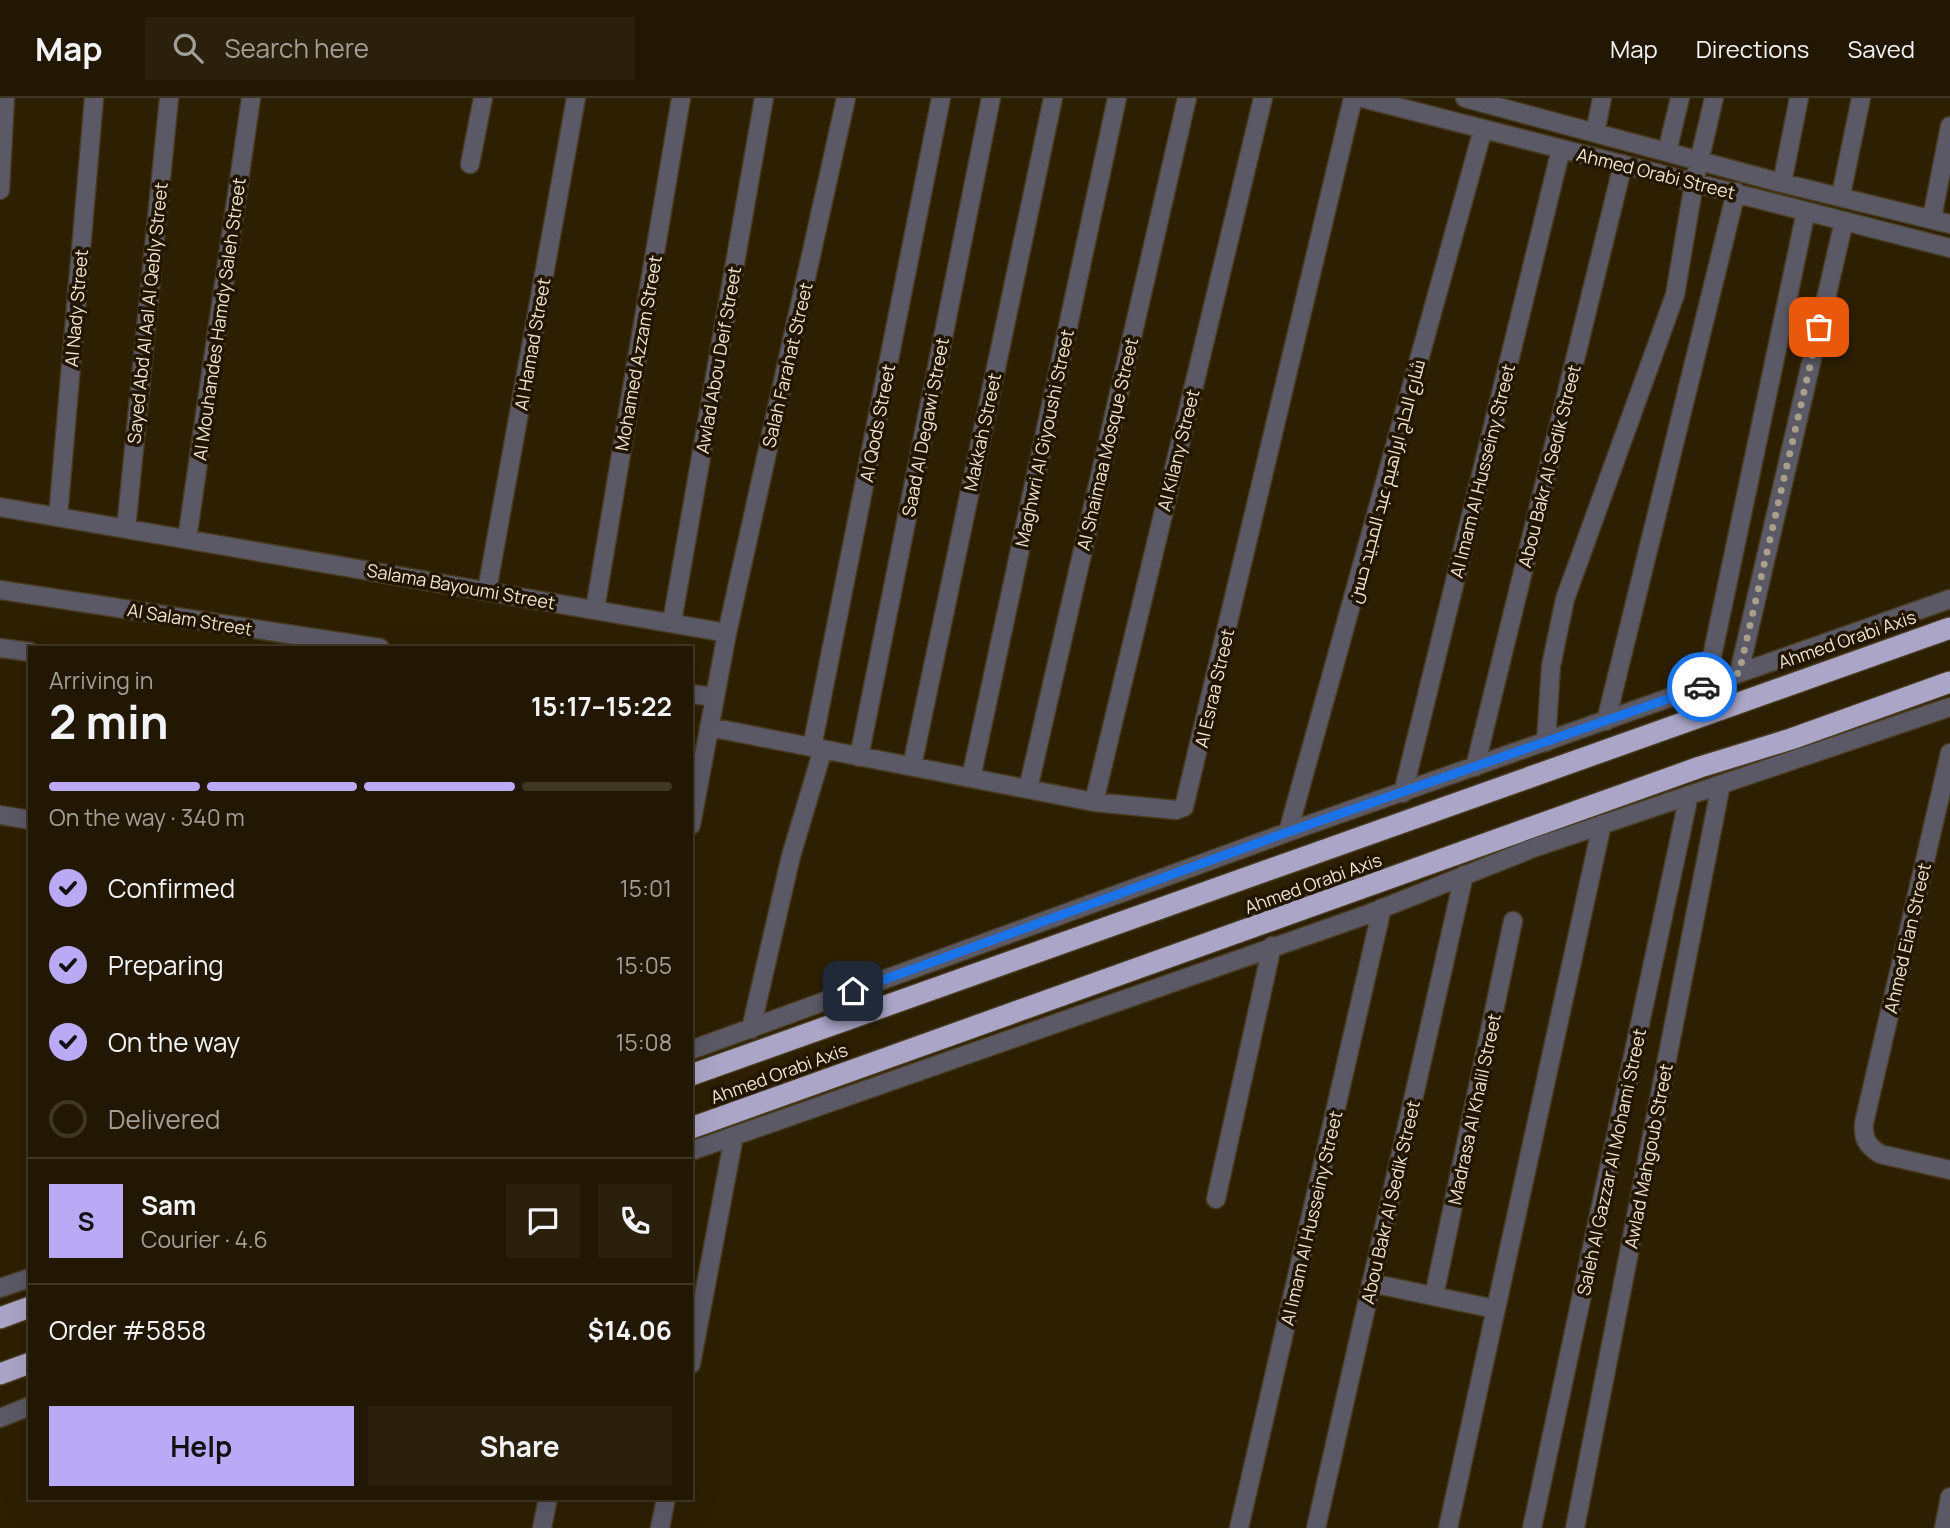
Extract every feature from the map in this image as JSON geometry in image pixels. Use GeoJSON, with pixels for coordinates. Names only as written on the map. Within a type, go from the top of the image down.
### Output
{"type":"FeatureCollection","features":[{"type":"Feature","properties":{"kind":"highway","name":"Ahmed Orabi Axis"},"geometry":{"type":"LineString","coordinates":[[693,1073],[1950,628]]}},
{"type":"Feature","properties":{"kind":"highway","name":"Ahmed Orabi Axis"},"geometry":{"type":"LineString","coordinates":[[693,1127],[1700,767],[1791,739],[1950,682]]}},
{"type":"Feature","properties":{"kind":"highway"},"geometry":{"type":"LineString","coordinates":[[0,1318],[28,1308]]}},
{"type":"Feature","properties":{"kind":"highway"},"geometry":{"type":"LineString","coordinates":[[0,1374],[28,1364]]}},
{"type":"Feature","properties":{"kind":"street"},"geometry":{"type":"LineString","coordinates":[[0,190],[5,98]]}},
{"type":"Feature","properties":{"kind":"street","name":"Al Nady Street"},"geometry":{"type":"LineString","coordinates":[[58,517],[94,98]]}},
{"type":"Feature","properties":{"kind":"street","name":"Sayed Abd Al Aal Al Qebly Street"},"geometry":{"type":"LineString","coordinates":[[126,529],[169,98]]}},
{"type":"Feature","properties":{"kind":"street","name":"Al Mouhandes Hamdy Saleh Street"},"geometry":{"type":"LineString","coordinates":[[187,539],[251,98]]}},
{"type":"Feature","properties":{"kind":"street"},"geometry":{"type":"LineString","coordinates":[[470,164],[483,98]]}},
{"type":"Feature","properties":{"kind":"street","name":"Al Hamad Street"},"geometry":{"type":"LineString","coordinates":[[487,590],[576,98]]}},
{"type":"Feature","properties":{"kind":"street","name":"Mohamed Azzam Street"},"geometry":{"type":"LineString","coordinates":[[595,609],[681,98]]}},
{"type":"Feature","properties":{"kind":"street","name":"Awlad Abou Deif Street"},"geometry":{"type":"LineString","coordinates":[[672,622],[764,98]]}},
{"type":"Feature","properties":{"kind":"street","name":"Salah Farahat Street"},"geometry":{"type":"LineString","coordinates":[[727,633],[846,98]]}},
{"type":"Feature","properties":{"kind":"street","name":"Al Qods Street"},"geometry":{"type":"LineString","coordinates":[[751,1029],[818,748],[941,98]]}},
{"type":"Feature","properties":{"kind":"street","name":"Saad Al Degawi Street"},"geometry":{"type":"LineString","coordinates":[[859,757],[991,98]]}},
{"type":"Feature","properties":{"kind":"street","name":"Makkah Street"},"geometry":{"type":"LineString","coordinates":[[912,766],[1053,98]]}},
{"type":"Feature","properties":{"kind":"street","name":"Maghwri Al Giyoushi Street"},"geometry":{"type":"LineString","coordinates":[[971,778],[1117,98]]}},
{"type":"Feature","properties":{"kind":"street","name":"Al Shaimaa Mosque Street"},"geometry":{"type":"LineString","coordinates":[[1028,789],[1186,98]]}},
{"type":"Feature","properties":{"kind":"street","name":"Al Kilany Street"},"geometry":{"type":"LineString","coordinates":[[1094,802],[1263,98]]}},
{"type":"Feature","properties":{"kind":"street","name":"Al Esraa Street"},"geometry":{"type":"LineString","coordinates":[[709,727],[1094,802],[1175,810],[1184,807],[1353,98]]}},
{"type":"Feature","properties":{"kind":"street","name":"Ahmed Orabi Street"},"geometry":{"type":"LineString","coordinates":[[1362,98],[1950,248]]}},
{"type":"Feature","properties":{"kind":"street","name":"Ahmed Orabi Street"},"geometry":{"type":"LineString","coordinates":[[1465,98],[1500,102],[1667,152],[1950,224]]}},
{"type":"Feature","properties":{"kind":"street"},"geometry":{"type":"LineString","coordinates":[[1595,132],[1602,98]]}},
{"type":"Feature","properties":{"kind":"street"},"geometry":{"type":"LineString","coordinates":[[1667,152],[1680,98]]}},
{"type":"Feature","properties":{"kind":"street"},"geometry":{"type":"LineString","coordinates":[[1546,742],[1550,666],[1565,599],[1675,295],[1694,183],[1714,98]]}},
{"type":"Feature","properties":{"kind":"street"},"geometry":{"type":"LineString","coordinates":[[1782,183],[1799,98]]}},
{"type":"Feature","properties":{"kind":"street"},"geometry":{"type":"LineString","coordinates":[[1841,195],[1861,98]]}},
{"type":"Feature","properties":{"kind":"street"},"geometry":{"type":"LineString","coordinates":[[1932,218],[1950,126]]}},
{"type":"Feature","properties":{"kind":"street","name":"شارع الحاج ابراهيم عبد المجيد حسن"},"geometry":{"type":"LineString","coordinates":[[1288,832],[1483,129]]}},
{"type":"Feature","properties":{"kind":"street","name":"Al Imam Al Husseiny Street"},"geometry":{"type":"LineString","coordinates":[[1403,793],[1561,149]]}},
{"type":"Feature","properties":{"kind":"street","name":"Abou Bakr Al Sedik Street"},"geometry":{"type":"LineString","coordinates":[[1475,767],[1623,164]]}},
{"type":"Feature","properties":{"kind":"street"},"geometry":{"type":"LineString","coordinates":[[1606,720],[1736,192]]}},
{"type":"Feature","properties":{"kind":"street"},"geometry":{"type":"LineString","coordinates":[[1706,685],[1806,211]]}},
{"type":"Feature","properties":{"kind":"street"},"geometry":{"type":"LineString","coordinates":[[1739,673],[1844,221]]}},
{"type":"Feature","properties":{"kind":"street","name":"Salama Bayoumi Street"},"geometry":{"type":"LineString","coordinates":[[0,507],[727,633]]}},
{"type":"Feature","properties":{"kind":"street","name":"Al Salam Street"},"geometry":{"type":"LineString","coordinates":[[0,590],[367,646]]}},
{"type":"Feature","properties":{"kind":"street"},"geometry":{"type":"LineString","coordinates":[[693,1049],[1288,832],[1950,600]]}},
{"type":"Feature","properties":{"kind":"street"},"geometry":{"type":"LineString","coordinates":[[693,814],[727,633]]}},
{"type":"Feature","properties":{"kind":"street"},"geometry":{"type":"LineString","coordinates":[[0,648],[28,652]]}},
{"type":"Feature","properties":{"kind":"street"},"geometry":{"type":"LineString","coordinates":[[693,694],[714,698]]}},
{"type":"Feature","properties":{"kind":"street"},"geometry":{"type":"LineString","coordinates":[[693,1149],[1382,908],[1602,824],[1950,708]]}},
{"type":"Feature","properties":{"kind":"street","name":"Ahmed Eian Street"},"geometry":{"type":"LineString","coordinates":[[1949,1164],[1880,1154],[1870,1147],[1863,1137],[1864,1123],[1950,753]]}},
{"type":"Feature","properties":{"kind":"street","name":"Awlad Mahgoub Street"},"geometry":{"type":"LineString","coordinates":[[1575,1528],[1721,784]]}},
{"type":"Feature","properties":{"kind":"street","name":"Saleh Al Gazzar Al Mohami Street"},"geometry":{"type":"LineString","coordinates":[[1532,1528],[1689,795]]}},
{"type":"Feature","properties":{"kind":"street"},"geometry":{"type":"LineString","coordinates":[[0,816],[28,820]]}},
{"type":"Feature","properties":{"kind":"street"},"geometry":{"type":"LineString","coordinates":[[1448,1528],[1602,824]]}},
{"type":"Feature","properties":{"kind":"street","name":"Abou Bakr Al Sedik Street"},"geometry":{"type":"LineString","coordinates":[[1316,1528],[1464,876]]}},
{"type":"Feature","properties":{"kind":"street","name":"Al Imam Al Husseiny Street"},"geometry":{"type":"LineString","coordinates":[[1239,1528],[1382,908]]}},
{"type":"Feature","properties":{"kind":"street","name":"Madrasa Al Khalil Street"},"geometry":{"type":"LineString","coordinates":[[1434,1296],[1513,921]]}},
{"type":"Feature","properties":{"kind":"street"},"geometry":{"type":"LineString","coordinates":[[1216,1199],[1272,946]]}},
{"type":"Feature","properties":{"kind":"street"},"geometry":{"type":"LineString","coordinates":[[693,1353],[733,1136]]}},
{"type":"Feature","properties":{"kind":"street"},"geometry":{"type":"LineString","coordinates":[[0,1288],[28,1279]]}},
{"type":"Feature","properties":{"kind":"street"},"geometry":{"type":"LineString","coordinates":[[1371,1283],[1495,1309]]}},
{"type":"Feature","properties":{"kind":"street"},"geometry":{"type":"LineString","coordinates":[[0,1418],[28,1407]]}},
{"type":"Feature","properties":{"kind":"street"},"geometry":{"type":"LineString","coordinates":[[1944,1528],[1950,1497]]}},
{"type":"Feature","properties":{"kind":"street"},"geometry":{"type":"LineString","coordinates":[[542,1528],[548,1500]]}},
{"type":"Feature","properties":{"kind":"street"},"geometry":{"type":"LineString","coordinates":[[660,1528],[666,1500]]}},
{"type":"Feature","properties":{"kind":"way so far"},"geometry":{"type":"LineString","coordinates":[[1702,687],[1739,673],[1819,327]]}},
{"type":"Feature","properties":{"kind":"route"},"geometry":{"type":"LineString","coordinates":[[853,991],[1288,832],[1702,687]]}}]}
